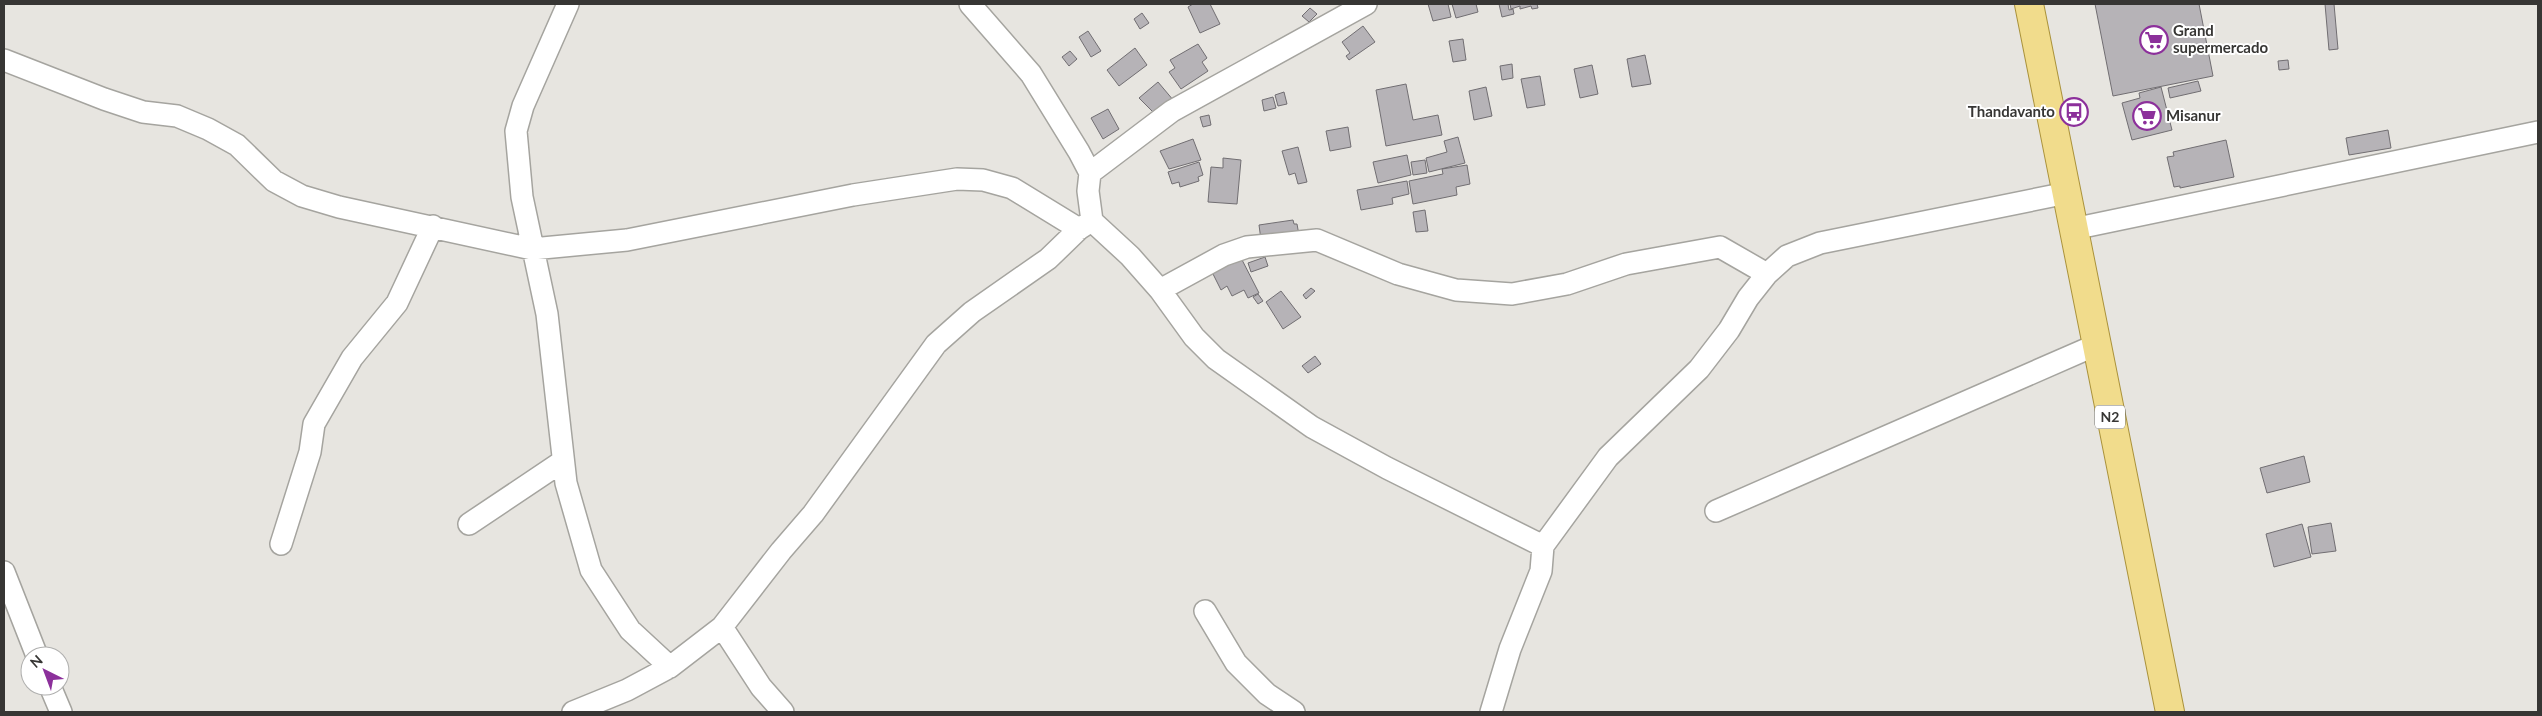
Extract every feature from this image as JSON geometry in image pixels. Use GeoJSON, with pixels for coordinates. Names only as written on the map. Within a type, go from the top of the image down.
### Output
{"type":"FeatureCollection","features":[{"type":"Feature","properties":{"kind":"main road","name":"N2"},"geometry":{"type":"LineString","coordinates":[[2029,4],[2170,712]]}},
{"type":"Feature","properties":{"kind":"street"},"geometry":{"type":"LineString","coordinates":[[568,4],[522,106],[516,131],[522,197],[547,314],[566,483],[590,570],[630,630],[670,667]]}},
{"type":"Feature","properties":{"kind":"street"},"geometry":{"type":"LineString","coordinates":[[573,712],[627,690],[670,667],[722,627],[780,551],[813,514],[936,344],[972,312],[1048,259],[1086,225],[1090,173],[1058,115],[1032,74],[970,4]]}},
{"type":"Feature","properties":{"kind":"street"},"geometry":{"type":"LineString","coordinates":[[1090,173],[1172,111],[1366,4]]}},
{"type":"Feature","properties":{"kind":"street"},"geometry":{"type":"LineString","coordinates":[[4,60],[104,99],[143,112],[177,116],[208,129],[237,145],[274,181],[302,196],[339,207],[532,249],[627,240],[853,195],[957,178],[983,180],[1012,188],[1086,225],[1130,256],[1160,290],[1194,337],[1216,359],[1312,427],[1387,468],[1543,546]]}},
{"type":"Feature","properties":{"kind":"street"},"geometry":{"type":"LineString","coordinates":[[2073,229],[2538,132]]}},
{"type":"Feature","properties":{"kind":"street"},"geometry":{"type":"LineString","coordinates":[[1491,712],[1510,649],[1541,571],[1543,546],[1608,457],[1698,369],[1729,330],[1748,298],[1767,274],[1787,256],[1820,243],[2067,193]]}},
{"type":"Feature","properties":{"kind":"street"},"geometry":{"type":"LineString","coordinates":[[280,544],[310,452],[314,424],[352,358],[397,303],[433,226]]}},
{"type":"Feature","properties":{"kind":"street"},"geometry":{"type":"LineString","coordinates":[[1160,290],[1224,256],[1246,247],[1317,240],[1398,274],[1456,290],[1512,294],[1566,284],[1626,264],[1720,248],[1767,274]]}},
{"type":"Feature","properties":{"kind":"street"},"geometry":{"type":"LineString","coordinates":[[1716,511],[2096,345]]}},
{"type":"Feature","properties":{"kind":"street"},"geometry":{"type":"LineString","coordinates":[[469,524],[563,461]]}},
{"type":"Feature","properties":{"kind":"street"},"geometry":{"type":"LineString","coordinates":[[4,572],[33,646]]}},
{"type":"Feature","properties":{"kind":"street"},"geometry":{"type":"LineString","coordinates":[[1205,611],[1236,663],[1266,694],[1294,712]]}},
{"type":"Feature","properties":{"kind":"street"},"geometry":{"type":"LineString","coordinates":[[722,627],[761,687],[783,712]]}},
{"type":"Feature","properties":{"kind":"street"},"geometry":{"type":"LineString","coordinates":[[54,696],[60,712]]}},
{"type":"Feature","properties":{"kind":"building"},"geometry":{"type":"Polygon","coordinates":[[[1193,4],[1210,4],[1220,24],[1200,33],[1188,7],[1193,4]]]}},
{"type":"Feature","properties":{"kind":"building"},"geometry":{"type":"Polygon","coordinates":[[[1428,4],[1448,4],[1451,17],[1433,21],[1428,4]]]}},
{"type":"Feature","properties":{"kind":"building"},"geometry":{"type":"Polygon","coordinates":[[[1452,4],[1476,4],[1478,12],[1456,18],[1452,4]]]}},
{"type":"Feature","properties":{"kind":"building"},"geometry":{"type":"Polygon","coordinates":[[[1499,4],[1508,4],[1509,10],[1513,9],[1514,14],[1502,17],[1499,4]]]}},
{"type":"Feature","properties":{"kind":"building"},"geometry":{"type":"Polygon","coordinates":[[[1510,4],[1537,4],[1538,8],[1532,9],[1531,6],[1520,9],[1520,6],[1511,9],[1510,4]]]}},
{"type":"Feature","properties":{"kind":"building","name":"Grand supermercado"},"geometry":{"type":"Polygon","coordinates":[[[2095,4],[2199,4],[2213,76],[2113,96],[2095,4]]]}},
{"type":"Feature","properties":{"kind":"building"},"geometry":{"type":"Polygon","coordinates":[[[2325,4],[2334,4],[2338,49],[2329,50],[2325,4]]]}},
{"type":"Feature","properties":{"kind":"building"},"geometry":{"type":"Polygon","coordinates":[[[1310,8],[1317,14],[1309,22],[1302,16],[1310,8]]]}},
{"type":"Feature","properties":{"kind":"building"},"geometry":{"type":"Polygon","coordinates":[[[1142,13],[1149,23],[1140,29],[1134,19],[1142,13]]]}},
{"type":"Feature","properties":{"kind":"building"},"geometry":{"type":"Polygon","coordinates":[[[1363,26],[1375,42],[1349,60],[1346,56],[1350,53],[1342,42],[1363,26]]]}},
{"type":"Feature","properties":{"kind":"building"},"geometry":{"type":"Polygon","coordinates":[[[1088,31],[1101,51],[1091,57],[1079,37],[1088,31]]]}},
{"type":"Feature","properties":{"kind":"building"},"geometry":{"type":"Polygon","coordinates":[[[1463,39],[1466,60],[1453,62],[1449,41],[1463,39]]]}},
{"type":"Feature","properties":{"kind":"building"},"geometry":{"type":"Polygon","coordinates":[[[1198,44],[1207,58],[1202,62],[1208,71],[1181,89],[1169,72],[1175,68],[1170,60],[1198,44]]]}},
{"type":"Feature","properties":{"kind":"building"},"geometry":{"type":"Polygon","coordinates":[[[1135,48],[1147,65],[1119,86],[1107,70],[1135,48]]]}},
{"type":"Feature","properties":{"kind":"building"},"geometry":{"type":"Polygon","coordinates":[[[1070,51],[1077,59],[1069,66],[1062,57],[1070,51]]]}},
{"type":"Feature","properties":{"kind":"building"},"geometry":{"type":"Polygon","coordinates":[[[1645,55],[1651,84],[1632,87],[1627,59],[1645,55]]]}},
{"type":"Feature","properties":{"kind":"building"},"geometry":{"type":"Polygon","coordinates":[[[2288,60],[2289,69],[2279,70],[2278,61],[2288,60]]]}},
{"type":"Feature","properties":{"kind":"building"},"geometry":{"type":"Polygon","coordinates":[[[1512,64],[1513,78],[1502,80],[1500,66],[1512,64]]]}},
{"type":"Feature","properties":{"kind":"building"},"geometry":{"type":"Polygon","coordinates":[[[1592,65],[1598,94],[1580,98],[1574,69],[1592,65]]]}},
{"type":"Feature","properties":{"kind":"building"},"geometry":{"type":"Polygon","coordinates":[[[1540,76],[1545,105],[1527,108],[1521,79],[1540,76]]]}},
{"type":"Feature","properties":{"kind":"building"},"geometry":{"type":"Polygon","coordinates":[[[2198,81],[2201,91],[2170,98],[2168,88],[2198,81]]]}},
{"type":"Feature","properties":{"kind":"building"},"geometry":{"type":"Polygon","coordinates":[[[1158,82],[1174,101],[1157,116],[1139,98],[1158,82]]]}},
{"type":"Feature","properties":{"kind":"building"},"geometry":{"type":"Polygon","coordinates":[[[1406,84],[1413,120],[1438,115],[1442,135],[1386,146],[1376,90],[1406,84]]]}},
{"type":"Feature","properties":{"kind":"building"},"geometry":{"type":"Polygon","coordinates":[[[1486,87],[1492,116],[1474,120],[1469,91],[1486,87]]]}},
{"type":"Feature","properties":{"kind":"building","name":"Misanur"},"geometry":{"type":"Polygon","coordinates":[[[2161,87],[2172,130],[2132,140],[2122,103],[2140,98],[2139,93],[2161,87]]]}},
{"type":"Feature","properties":{"kind":"building"},"geometry":{"type":"Polygon","coordinates":[[[1284,92],[1287,104],[1278,106],[1275,95],[1284,92]]]}},
{"type":"Feature","properties":{"kind":"building"},"geometry":{"type":"Polygon","coordinates":[[[1273,97],[1276,108],[1264,111],[1262,100],[1273,97]]]}},
{"type":"Feature","properties":{"kind":"building"},"geometry":{"type":"Polygon","coordinates":[[[1108,109],[1119,129],[1103,139],[1091,118],[1108,109]]]}},
{"type":"Feature","properties":{"kind":"building"},"geometry":{"type":"Polygon","coordinates":[[[1209,115],[1211,125],[1203,127],[1200,117],[1209,115]]]}},
{"type":"Feature","properties":{"kind":"building"},"geometry":{"type":"Polygon","coordinates":[[[1348,127],[1351,147],[1330,151],[1326,131],[1348,127]]]}},
{"type":"Feature","properties":{"kind":"building"},"geometry":{"type":"Polygon","coordinates":[[[2388,130],[2391,148],[2349,155],[2346,138],[2388,130]]]}},
{"type":"Feature","properties":{"kind":"building"},"geometry":{"type":"Polygon","coordinates":[[[1458,137],[1465,163],[1429,172],[1426,158],[1447,152],[1444,141],[1458,137]]]}},
{"type":"Feature","properties":{"kind":"building"},"geometry":{"type":"Polygon","coordinates":[[[1193,139],[1201,160],[1169,169],[1160,151],[1193,139]]]}},
{"type":"Feature","properties":{"kind":"building"},"geometry":{"type":"Polygon","coordinates":[[[2226,140],[2234,177],[2180,188],[2180,186],[2174,187],[2167,157],[2174,156],[2173,152],[2226,140]]]}},
{"type":"Feature","properties":{"kind":"building"},"geometry":{"type":"Polygon","coordinates":[[[1298,147],[1307,182],[1298,184],[1295,173],[1289,175],[1282,151],[1298,147]]]}},
{"type":"Feature","properties":{"kind":"building"},"geometry":{"type":"Polygon","coordinates":[[[1407,155],[1411,175],[1378,183],[1373,162],[1407,155]]]}},
{"type":"Feature","properties":{"kind":"building"},"geometry":{"type":"Polygon","coordinates":[[[1223,158],[1241,160],[1237,204],[1208,202],[1211,167],[1223,168],[1223,158]]]}},
{"type":"Feature","properties":{"kind":"building"},"geometry":{"type":"Polygon","coordinates":[[[1425,160],[1427,173],[1413,175],[1411,162],[1425,160]]]}},
{"type":"Feature","properties":{"kind":"building"},"geometry":{"type":"Polygon","coordinates":[[[1199,162],[1203,175],[1198,177],[1199,181],[1180,187],[1179,182],[1172,184],[1168,172],[1199,162]]]}},
{"type":"Feature","properties":{"kind":"building"},"geometry":{"type":"Polygon","coordinates":[[[1467,165],[1470,184],[1456,187],[1457,195],[1413,204],[1409,181],[1443,174],[1442,169],[1467,165]]]}},
{"type":"Feature","properties":{"kind":"building"},"geometry":{"type":"Polygon","coordinates":[[[1407,181],[1409,194],[1392,198],[1393,204],[1361,210],[1357,190],[1407,181]]]}},
{"type":"Feature","properties":{"kind":"building"},"geometry":{"type":"Polygon","coordinates":[[[1425,210],[1428,231],[1416,232],[1413,212],[1425,210]]]}},
{"type":"Feature","properties":{"kind":"building"},"geometry":{"type":"Polygon","coordinates":[[[1293,220],[1294,224],[1297,224],[1299,235],[1261,240],[1259,225],[1293,220]]]}},
{"type":"Feature","properties":{"kind":"building"},"geometry":{"type":"Polygon","coordinates":[[[1239,254],[1259,293],[1248,298],[1244,290],[1232,296],[1227,286],[1221,290],[1210,268],[1239,254]]]}},
{"type":"Feature","properties":{"kind":"building"},"geometry":{"type":"Polygon","coordinates":[[[1265,257],[1268,266],[1251,272],[1248,263],[1265,257]]]}},
{"type":"Feature","properties":{"kind":"building"},"geometry":{"type":"Polygon","coordinates":[[[1311,288],[1315,291],[1306,299],[1303,295],[1311,288]]]}},
{"type":"Feature","properties":{"kind":"building"},"geometry":{"type":"Polygon","coordinates":[[[1281,291],[1301,317],[1283,329],[1266,302],[1281,291]]]}},
{"type":"Feature","properties":{"kind":"building"},"geometry":{"type":"Polygon","coordinates":[[[1258,294],[1263,301],[1258,304],[1253,297],[1258,294]]]}},
{"type":"Feature","properties":{"kind":"building"},"geometry":{"type":"Polygon","coordinates":[[[1315,356],[1321,364],[1308,373],[1302,366],[1315,356]]]}},
{"type":"Feature","properties":{"kind":"building"},"geometry":{"type":"Polygon","coordinates":[[[2304,456],[2310,482],[2267,493],[2260,468],[2304,456]]]}},
{"type":"Feature","properties":{"kind":"building"},"geometry":{"type":"Polygon","coordinates":[[[2331,523],[2336,551],[2312,554],[2308,527],[2331,523]]]}},
{"type":"Feature","properties":{"kind":"building"},"geometry":{"type":"Polygon","coordinates":[[[2302,524],[2311,557],[2274,567],[2266,534],[2302,524]]]}},
{"type":"Feature","properties":{"kind":"place","name":"Grand supermercado"},"geometry":{"type":"Point","coordinates":[2154,40]}},
{"type":"Feature","properties":{"kind":"place","name":"Thandavanto"},"geometry":{"type":"Point","coordinates":[2074,112]}},
{"type":"Feature","properties":{"kind":"place","name":"Misanur"},"geometry":{"type":"Point","coordinates":[2147,116]}}]}
